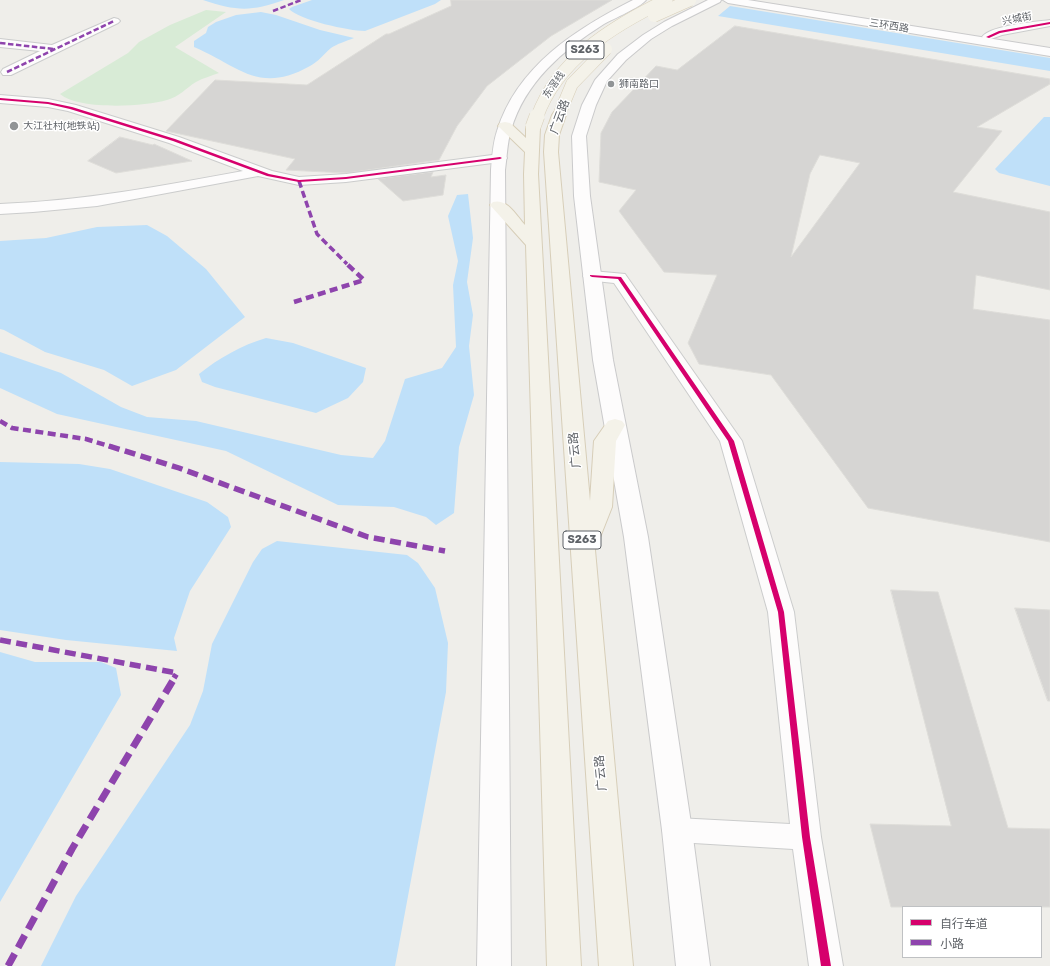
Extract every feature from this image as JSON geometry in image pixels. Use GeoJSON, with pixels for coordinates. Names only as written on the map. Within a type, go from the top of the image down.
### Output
{"type":"FeatureCollection","features":[{"type":"Feature","properties":{"kind":"main road","name":"S263"},"geometry":{"type":"LineString","coordinates":[[494,966],[498,170],[505,126],[519,95],[536,73],[578,36],[612,15],[641,0]]}},
{"type":"Feature","properties":{"kind":"main road","name":"东滘线"},"geometry":{"type":"LineString","coordinates":[[533,127],[542,102],[570,63],[594,42],[630,18],[666,0]]}},
{"type":"Feature","properties":{"kind":"main road","name":"广云路"},"geometry":{"type":"LineString","coordinates":[[616,966],[551,152],[552,135],[572,84],[592,62],[610,45],[644,21],[690,0]]}},
{"type":"Feature","properties":{"kind":"main road","name":"S263"},"geometry":{"type":"LineString","coordinates":[[693,966],[677,830],[636,537],[603,360],[582,196],[579,136],[589,105],[601,80],[622,57],[647,36],[716,0]]}},
{"type":"Feature","properties":{"kind":"main road","name":"三环西路"},"geometry":{"type":"LineString","coordinates":[[728,0],[1050,52]]}},
{"type":"Feature","properties":{"kind":"main road","name":"三环西路"},"geometry":{"type":"LineString","coordinates":[[761,0],[1050,47]]}},
{"type":"Feature","properties":{"kind":"main road"},"geometry":{"type":"LineString","coordinates":[[772,0],[785,4]]}},
{"type":"Feature","properties":{"kind":"main road"},"geometry":{"type":"LineString","coordinates":[[7,72],[54,48],[114,21]]}},
{"type":"Feature","properties":{"kind":"main road","name":"兴城街"},"geometry":{"type":"LineString","coordinates":[[988,37],[999,32],[1050,23]]}},
{"type":"Feature","properties":{"kind":"main road"},"geometry":{"type":"LineString","coordinates":[[593,27],[609,25],[630,26],[647,36]]}},
{"type":"Feature","properties":{"kind":"main road"},"geometry":{"type":"LineString","coordinates":[[0,43],[54,48]]}},
{"type":"Feature","properties":{"kind":"main road"},"geometry":{"type":"LineString","coordinates":[[0,88],[18,100]]}},
{"type":"Feature","properties":{"kind":"main road"},"geometry":{"type":"LineString","coordinates":[[0,99],[18,100],[71,108],[174,140],[260,172],[299,181],[346,178],[500,158]]}},
{"type":"Feature","properties":{"kind":"main road"},"geometry":{"type":"LineString","coordinates":[[505,126],[532,151]]}},
{"type":"Feature","properties":{"kind":"main road","name":"广云路"},"geometry":{"type":"LineString","coordinates":[[533,127],[531,174],[564,966]]}},
{"type":"Feature","properties":{"kind":"main road"},"geometry":{"type":"LineString","coordinates":[[0,209],[102,201],[260,172]]}},
{"type":"Feature","properties":{"kind":"main road"},"geometry":{"type":"LineString","coordinates":[[498,205],[534,244]]}},
{"type":"Feature","properties":{"kind":"main road"},"geometry":{"type":"LineString","coordinates":[[592,276],[619,278],[731,441],[781,612],[806,837],[826,966]]}},
{"type":"Feature","properties":{"kind":"main road"},"geometry":{"type":"LineString","coordinates":[[583,551],[601,507],[605,441],[615,425]]}},
{"type":"Feature","properties":{"kind":"main road"},"geometry":{"type":"LineString","coordinates":[[677,830],[806,837]]}},
{"type":"Feature","properties":{"kind":"green space"},"geometry":{"type":"Polygon","coordinates":[[[206,10],[226,12],[175,47],[219,73],[196,82],[171,99],[143,104],[112,106],[96,105],[81,103],[60,94],[128,53],[139,42],[170,25],[206,10]]]}},
{"type":"Feature","properties":{"kind":"water"},"geometry":{"type":"Polygon","coordinates":[[[203,0],[284,0],[262,7],[244,9],[203,0]]]}},
{"type":"Feature","properties":{"kind":"water"},"geometry":{"type":"Polygon","coordinates":[[[312,0],[441,0],[435,4],[365,31],[358,31],[313,21],[294,13],[289,9],[312,0]]]}},
{"type":"Feature","properties":{"kind":"water"},"geometry":{"type":"Polygon","coordinates":[[[730,6],[1050,58],[1050,71],[718,16],[730,6]]]}},
{"type":"Feature","properties":{"kind":"water"},"geometry":{"type":"Polygon","coordinates":[[[261,12],[276,15],[320,30],[354,38],[331,48],[310,66],[292,74],[276,78],[262,78],[249,74],[194,47],[194,41],[206,33],[208,27],[216,22],[236,15],[261,12]]]}},
{"type":"Feature","properties":{"kind":"water"},"geometry":{"type":"Polygon","coordinates":[[[1044,117],[1050,117],[1050,186],[999,173],[995,169],[1044,117]]]}},
{"type":"Feature","properties":{"kind":"water"},"geometry":{"type":"Polygon","coordinates":[[[468,194],[473,238],[467,282],[473,315],[469,346],[474,395],[459,447],[454,513],[436,525],[426,517],[394,507],[338,505],[226,451],[57,414],[0,388],[0,352],[61,373],[121,407],[147,417],[196,421],[341,455],[373,458],[385,441],[405,379],[442,368],[456,347],[453,285],[458,261],[448,216],[457,195],[468,194]]]}},
{"type":"Feature","properties":{"kind":"water"},"geometry":{"type":"Polygon","coordinates":[[[147,225],[167,236],[206,269],[245,317],[176,370],[132,386],[104,370],[45,352],[0,329],[0,241],[46,238],[97,227],[147,225]]]}},
{"type":"Feature","properties":{"kind":"water"},"geometry":{"type":"Polygon","coordinates":[[[266,338],[293,343],[366,368],[363,382],[348,398],[316,413],[215,387],[202,382],[199,374],[215,363],[240,348],[266,338]]]}},
{"type":"Feature","properties":{"kind":"water"},"geometry":{"type":"Polygon","coordinates":[[[0,462],[79,464],[110,469],[207,502],[228,517],[231,527],[190,591],[174,638],[177,651],[66,640],[0,630],[0,462]]]}},
{"type":"Feature","properties":{"kind":"water"},"geometry":{"type":"Polygon","coordinates":[[[277,541],[407,555],[418,563],[435,588],[448,643],[446,692],[395,966],[41,966],[76,896],[190,725],[203,691],[212,644],[253,562],[262,549],[277,541]]]}},
{"type":"Feature","properties":{"kind":"water"},"geometry":{"type":"Polygon","coordinates":[[[0,652],[35,662],[101,662],[116,668],[121,695],[0,902],[0,652]]]}},
{"type":"Feature","properties":{"kind":"building"},"geometry":{"type":"Polygon","coordinates":[[[451,0],[612,0],[551,36],[487,86],[457,126],[439,160],[346,173],[286,170],[295,159],[166,131],[215,80],[307,85],[386,34],[451,6],[451,0]]]}},
{"type":"Feature","properties":{"kind":"building"},"geometry":{"type":"Polygon","coordinates":[[[735,26],[1050,79],[1050,84],[977,127],[1002,131],[953,192],[1050,212],[1050,290],[976,275],[973,309],[1050,320],[1050,542],[868,508],[771,375],[699,364],[688,343],[717,275],[664,272],[619,211],[636,190],[599,182],[601,133],[612,112],[656,66],[677,70],[735,26]],[[820,155],[810,174],[791,257],[860,163],[820,155]]]}},
{"type":"Feature","properties":{"kind":"building"},"geometry":{"type":"Polygon","coordinates":[[[120,137],[154,144],[192,161],[116,173],[88,161],[120,137]]]}},
{"type":"Feature","properties":{"kind":"building"},"geometry":{"type":"Polygon","coordinates":[[[433,172],[431,177],[446,175],[443,195],[403,201],[378,179],[433,172]]]}},
{"type":"Feature","properties":{"kind":"building"},"geometry":{"type":"Polygon","coordinates":[[[891,590],[938,592],[1008,828],[1050,829],[1050,907],[891,907],[870,824],[951,826],[891,590]]]}},
{"type":"Feature","properties":{"kind":"building"},"geometry":{"type":"Polygon","coordinates":[[[1015,608],[1050,610],[1050,701],[1048,701],[1015,608]]]}},
{"type":"Feature","properties":{"kind":"marked path"},"geometry":{"type":"LineString","coordinates":[[273,11],[301,0]]}},
{"type":"Feature","properties":{"kind":"marked path"},"geometry":{"type":"LineString","coordinates":[[7,72],[114,21]]}},
{"type":"Feature","properties":{"kind":"marked path"},"geometry":{"type":"LineString","coordinates":[[0,43],[54,49]]}},
{"type":"Feature","properties":{"kind":"marked path"},"geometry":{"type":"LineString","coordinates":[[294,302],[364,280],[317,234],[299,181]]}},
{"type":"Feature","properties":{"kind":"marked path"},"geometry":{"type":"LineString","coordinates":[[0,421],[12,428],[86,439],[179,468],[368,537],[445,551]]}},
{"type":"Feature","properties":{"kind":"marked path"},"geometry":{"type":"LineString","coordinates":[[0,640],[177,673],[72,849],[8,966]]}},
{"type":"Feature","properties":{"kind":"cycle path"},"geometry":{"type":"LineString","coordinates":[[988,37],[999,32],[1050,23]]}},
{"type":"Feature","properties":{"kind":"cycle path"},"geometry":{"type":"LineString","coordinates":[[0,99],[48,103],[71,108],[174,140],[268,175],[299,181],[346,178],[500,158]]}},
{"type":"Feature","properties":{"kind":"cycle path"},"geometry":{"type":"LineString","coordinates":[[592,276],[619,278],[731,441],[781,612],[806,837],[826,966]]}},
{"type":"Feature","properties":{"kind":"place","name":"狮南路口"},"geometry":{"type":"Point","coordinates":[611,84]}},
{"type":"Feature","properties":{"kind":"place","name":"大江社村(地铁站)"},"geometry":{"type":"Point","coordinates":[14,126]}}]}
